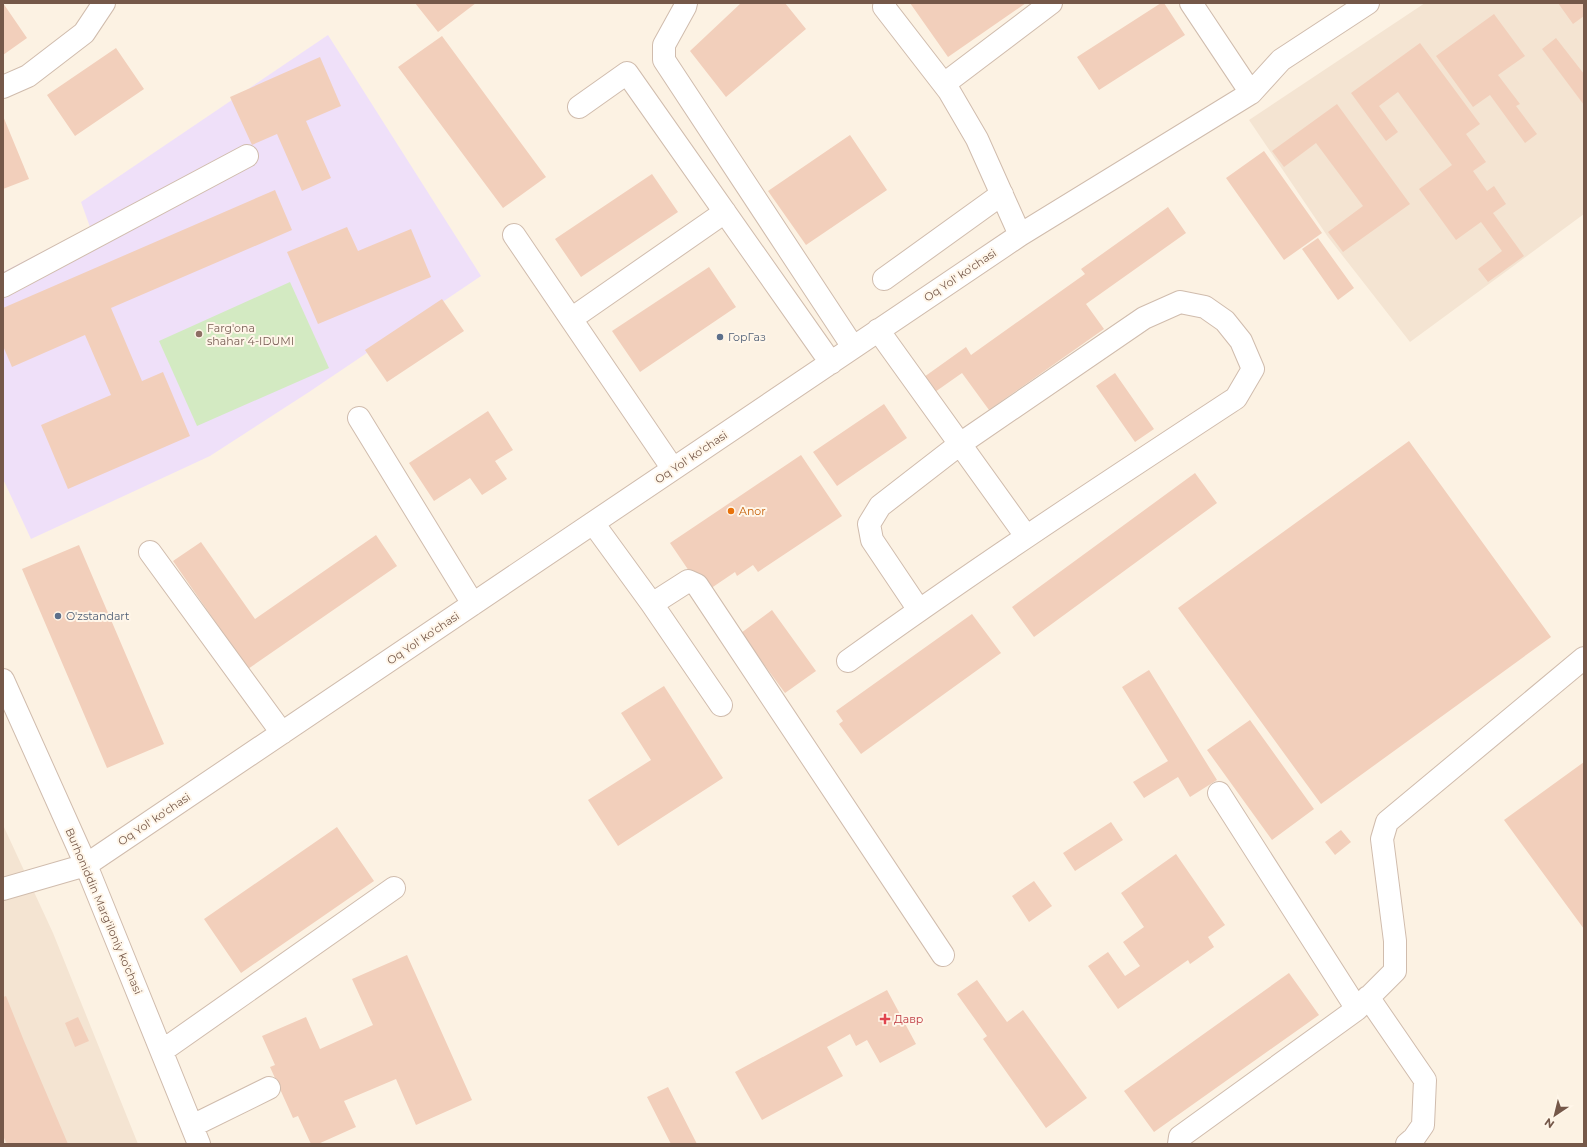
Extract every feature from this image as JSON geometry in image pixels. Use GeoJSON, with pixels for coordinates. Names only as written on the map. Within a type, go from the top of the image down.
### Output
{"type":"FeatureCollection","features":[{"type":"Feature","properties":{"kind":"street"},"geometry":{"type":"LineString","coordinates":[[3,87],[28,76],[84,33],[104,3]]}},
{"type":"Feature","properties":{"kind":"street"},"geometry":{"type":"LineString","coordinates":[[686,3],[664,45],[664,60],[853,347]]}},
{"type":"Feature","properties":{"kind":"street"},"geometry":{"type":"LineString","coordinates":[[885,3],[884,7],[944,84],[977,139],[1020,235]]}},
{"type":"Feature","properties":{"kind":"street"},"geometry":{"type":"LineString","coordinates":[[944,84],[1051,3]]}},
{"type":"Feature","properties":{"kind":"street"},"geometry":{"type":"LineString","coordinates":[[1191,3],[1251,93]]}},
{"type":"Feature","properties":{"kind":"street","name":"Oq Yol' ko'chasi"},"geometry":{"type":"LineString","coordinates":[[3,889],[86,865],[1020,235],[1251,93],[1281,60],[1368,3]]}},
{"type":"Feature","properties":{"kind":"street"},"geometry":{"type":"LineString","coordinates":[[579,107],[627,73],[831,363]]}},
{"type":"Feature","properties":{"kind":"street"},"geometry":{"type":"LineString","coordinates":[[3,286],[247,156]]}},
{"type":"Feature","properties":{"kind":"street"},"geometry":{"type":"LineString","coordinates":[[884,279],[1002,194]]}},
{"type":"Feature","properties":{"kind":"street"},"geometry":{"type":"LineString","coordinates":[[572,319],[725,212]]}},
{"type":"Feature","properties":{"kind":"street"},"geometry":{"type":"LineString","coordinates":[[514,235],[673,469]]}},
{"type":"Feature","properties":{"kind":"street"},"geometry":{"type":"LineString","coordinates":[[848,661],[1026,536],[1236,398],[1253,369],[1241,341],[1225,321],[1205,307],[1180,302],[1144,318],[960,444],[880,506],[869,524],[872,540],[919,610]]}},
{"type":"Feature","properties":{"kind":"street"},"geometry":{"type":"LineString","coordinates":[[878,330],[1026,536]]}},
{"type":"Feature","properties":{"kind":"street"},"geometry":{"type":"LineString","coordinates":[[359,418],[473,604]]}},
{"type":"Feature","properties":{"kind":"street"},"geometry":{"type":"LineString","coordinates":[[593,523],[652,604],[721,706]]}},
{"type":"Feature","properties":{"kind":"street"},"geometry":{"type":"LineString","coordinates":[[150,552],[282,733]]}},
{"type":"Feature","properties":{"kind":"street"},"geometry":{"type":"LineString","coordinates":[[652,604],[688,580],[697,585],[944,955]]}},
{"type":"Feature","properties":{"kind":"street"},"geometry":{"type":"LineString","coordinates":[[1179,1144],[1180,1137],[1363,1003],[1395,971],[1395,941],[1382,839],[1387,822],[1584,658]]}},
{"type":"Feature","properties":{"kind":"street","name":"Burhoniddin Marg'iloniy ko'chasi"},"geometry":{"type":"LineString","coordinates":[[3,680],[86,865],[196,1135]]}},
{"type":"Feature","properties":{"kind":"street"},"geometry":{"type":"LineString","coordinates":[[1219,793],[1363,1003],[1425,1080],[1423,1125],[1414,1138],[1406,1144]]}},
{"type":"Feature","properties":{"kind":"street"},"geometry":{"type":"LineString","coordinates":[[162,1051],[394,888]]}},
{"type":"Feature","properties":{"kind":"street"},"geometry":{"type":"LineString","coordinates":[[196,1135],[270,1088]]}},
{"type":"Feature","properties":{"kind":"shaded area"},"geometry":{"type":"Polygon","coordinates":[[[1425,3],[1584,3],[1584,214],[1410,342],[1328,237],[1249,120],[1425,3]]]}},
{"type":"Feature","properties":{"kind":"shaded area","name":"Farg'ona shahar 4-IDUMI"},"geometry":{"type":"Polygon","coordinates":[[[328,35],[481,276],[309,392],[210,456],[31,539],[3,479],[3,272],[90,227],[81,202],[328,35]]]}},
{"type":"Feature","properties":{"kind":"shaded area"},"geometry":{"type":"Polygon","coordinates":[[[3,825],[53,933],[138,1144],[3,1144],[3,825]]]}},
{"type":"Feature","properties":{"kind":"green space"},"geometry":{"type":"Polygon","coordinates":[[[290,282],[329,368],[197,426],[159,341],[290,282]]]}},
{"type":"Feature","properties":{"kind":"building"},"geometry":{"type":"Polygon","coordinates":[[[3,3],[27,38],[3,55],[3,3]]]}},
{"type":"Feature","properties":{"kind":"building"},"geometry":{"type":"Polygon","coordinates":[[[415,3],[476,3],[438,32],[415,3]]]}},
{"type":"Feature","properties":{"kind":"building"},"geometry":{"type":"Polygon","coordinates":[[[741,3],[785,3],[806,29],[726,97],[690,51],[741,3]]]}},
{"type":"Feature","properties":{"kind":"building"},"geometry":{"type":"Polygon","coordinates":[[[910,3],[1026,3],[948,57],[910,3]]]}},
{"type":"Feature","properties":{"kind":"building"},"geometry":{"type":"Polygon","coordinates":[[[1161,3],[1164,3],[1185,35],[1099,90],[1077,57],[1161,3]]]}},
{"type":"Feature","properties":{"kind":"building"},"geometry":{"type":"Polygon","coordinates":[[[1558,3],[1584,3],[1584,16],[1573,24],[1558,3]]]}},
{"type":"Feature","properties":{"kind":"building"},"geometry":{"type":"Polygon","coordinates":[[[1494,14],[1525,56],[1498,75],[1520,104],[1516,106],[1537,134],[1525,143],[1490,95],[1473,107],[1436,56],[1494,14]]]}},
{"type":"Feature","properties":{"kind":"building"},"geometry":{"type":"Polygon","coordinates":[[[442,36],[546,177],[503,208],[398,67],[442,36]]]}},
{"type":"Feature","properties":{"kind":"building"},"geometry":{"type":"Polygon","coordinates":[[[1556,38],[1584,74],[1584,105],[1542,49],[1556,38]]]}},
{"type":"Feature","properties":{"kind":"building"},"geometry":{"type":"Polygon","coordinates":[[[1420,43],[1480,124],[1466,134],[1486,162],[1473,171],[1487,191],[1494,186],[1506,204],[1493,213],[1524,256],[1488,282],[1478,269],[1502,251],[1481,222],[1456,240],[1419,189],[1452,165],[1398,92],[1379,106],[1398,132],[1386,141],[1351,93],[1420,43]]]}},
{"type":"Feature","properties":{"kind":"building"},"geometry":{"type":"Polygon","coordinates":[[[116,48],[144,89],[75,136],[47,95],[116,48]]]}},
{"type":"Feature","properties":{"kind":"building"},"geometry":{"type":"Polygon","coordinates":[[[320,57],[341,106],[306,121],[331,178],[302,191],[277,134],[252,145],[230,97],[320,57]]]}},
{"type":"Feature","properties":{"kind":"building"},"geometry":{"type":"Polygon","coordinates":[[[1337,104],[1410,204],[1343,252],[1328,232],[1363,206],[1316,143],[1284,167],[1272,151],[1337,104]]]}},
{"type":"Feature","properties":{"kind":"building"},"geometry":{"type":"Polygon","coordinates":[[[3,116],[29,179],[3,189],[3,116]]]}},
{"type":"Feature","properties":{"kind":"building"},"geometry":{"type":"Polygon","coordinates":[[[850,135],[887,190],[806,245],[768,191],[850,135]]]}},
{"type":"Feature","properties":{"kind":"building"},"geometry":{"type":"Polygon","coordinates":[[[1264,151],[1322,233],[1284,260],[1226,178],[1264,151]]]}},
{"type":"Feature","properties":{"kind":"building"},"geometry":{"type":"Polygon","coordinates":[[[652,174],[678,212],[581,277],[555,239],[652,174]]]}},
{"type":"Feature","properties":{"kind":"building"},"geometry":{"type":"Polygon","coordinates":[[[275,190],[292,230],[111,308],[142,381],[163,372],[190,436],[68,489],[41,425],[111,395],[85,335],[12,367],[3,346],[3,308],[275,190]]]}},
{"type":"Feature","properties":{"kind":"building"},"geometry":{"type":"Polygon","coordinates":[[[1168,207],[1186,233],[1086,304],[1104,329],[989,410],[962,373],[935,392],[924,377],[966,347],[971,355],[1085,274],[1081,269],[1168,207]]]}},
{"type":"Feature","properties":{"kind":"building"},"geometry":{"type":"Polygon","coordinates":[[[347,227],[358,251],[411,229],[431,277],[318,324],[287,252],[347,227]]]}},
{"type":"Feature","properties":{"kind":"building"},"geometry":{"type":"Polygon","coordinates":[[[1318,238],[1354,288],[1338,300],[1302,249],[1318,238]]]}},
{"type":"Feature","properties":{"kind":"building"},"geometry":{"type":"Polygon","coordinates":[[[709,267],[736,307],[640,372],[612,331],[709,267]]]}},
{"type":"Feature","properties":{"kind":"building"},"geometry":{"type":"Polygon","coordinates":[[[442,299],[464,331],[387,382],[365,350],[442,299]]]}},
{"type":"Feature","properties":{"kind":"building"},"geometry":{"type":"Polygon","coordinates":[[[1115,373],[1154,429],[1135,442],[1096,386],[1115,373]]]}},
{"type":"Feature","properties":{"kind":"building"},"geometry":{"type":"Polygon","coordinates":[[[884,404],[907,438],[837,486],[813,452],[884,404]]]}},
{"type":"Feature","properties":{"kind":"building"},"geometry":{"type":"Polygon","coordinates":[[[488,411],[513,450],[495,461],[507,479],[482,495],[470,478],[434,501],[409,463],[488,411]]]}},
{"type":"Feature","properties":{"kind":"building"},"geometry":{"type":"Polygon","coordinates":[[[1409,441],[1551,637],[1321,804],[1178,608],[1409,441]]]}},
{"type":"Feature","properties":{"kind":"building"},"geometry":{"type":"Polygon","coordinates":[[[801,455],[842,516],[758,572],[753,565],[737,576],[735,572],[704,593],[670,543],[801,455]]]}},
{"type":"Feature","properties":{"kind":"building"},"geometry":{"type":"Polygon","coordinates":[[[1195,473],[1217,503],[1034,637],[1012,607],[1195,473]]]}},
{"type":"Feature","properties":{"kind":"building"},"geometry":{"type":"Polygon","coordinates":[[[376,535],[397,566],[248,669],[173,561],[201,542],[255,619],[376,535]]]}},
{"type":"Feature","properties":{"kind":"building"},"geometry":{"type":"Polygon","coordinates":[[[79,545],[164,744],[107,768],[22,569],[79,545]]]}},
{"type":"Feature","properties":{"kind":"building"},"geometry":{"type":"Polygon","coordinates":[[[772,610],[816,671],[785,693],[741,633],[772,610]]]}},
{"type":"Feature","properties":{"kind":"building"},"geometry":{"type":"Polygon","coordinates":[[[972,614],[1001,653],[861,754],[839,724],[843,721],[836,711],[972,614]]]}},
{"type":"Feature","properties":{"kind":"building"},"geometry":{"type":"Polygon","coordinates":[[[1149,670],[1217,780],[1190,797],[1178,777],[1144,798],[1133,782],[1168,761],[1122,687],[1149,670]]]}},
{"type":"Feature","properties":{"kind":"building"},"geometry":{"type":"Polygon","coordinates":[[[664,686],[723,778],[618,846],[588,800],[651,760],[621,713],[664,686]]]}},
{"type":"Feature","properties":{"kind":"building"},"geometry":{"type":"Polygon","coordinates":[[[1250,720],[1314,809],[1272,840],[1207,750],[1250,720]]]}},
{"type":"Feature","properties":{"kind":"building"},"geometry":{"type":"Polygon","coordinates":[[[1584,762],[1584,929],[1504,820],[1584,762]]]}},
{"type":"Feature","properties":{"kind":"building"},"geometry":{"type":"Polygon","coordinates":[[[1111,822],[1123,840],[1075,871],[1063,853],[1111,822]]]}},
{"type":"Feature","properties":{"kind":"building"},"geometry":{"type":"Polygon","coordinates":[[[337,827],[374,881],[241,973],[204,919],[337,827]]]}},
{"type":"Feature","properties":{"kind":"building"},"geometry":{"type":"Polygon","coordinates":[[[1341,830],[1351,842],[1335,855],[1325,842],[1341,830]]]}},
{"type":"Feature","properties":{"kind":"building"},"geometry":{"type":"Polygon","coordinates":[[[1176,854],[1225,925],[1208,937],[1214,947],[1190,964],[1188,960],[1118,1009],[1088,966],[1108,952],[1125,976],[1140,966],[1123,942],[1144,927],[1121,893],[1176,854]]]}},
{"type":"Feature","properties":{"kind":"building"},"geometry":{"type":"Polygon","coordinates":[[[1034,881],[1052,906],[1029,922],[1012,896],[1034,881]]]}},
{"type":"Feature","properties":{"kind":"building"},"geometry":{"type":"Polygon","coordinates":[[[407,955],[472,1100],[416,1125],[396,1079],[344,1101],[356,1127],[318,1144],[311,1144],[298,1116],[293,1118],[270,1067],[275,1065],[262,1036],[306,1017],[320,1049],[373,1025],[352,979],[407,955]]]}},
{"type":"Feature","properties":{"kind":"building"},"geometry":{"type":"Polygon","coordinates":[[[1289,973],[1319,1015],[1154,1132],[1124,1091],[1289,973]]]}},
{"type":"Feature","properties":{"kind":"building"},"geometry":{"type":"Polygon","coordinates":[[[977,980],[1007,1022],[1023,1010],[1087,1098],[1046,1128],[983,1039],[987,1036],[957,994],[977,980]]]}},
{"type":"Feature","properties":{"kind":"building"},"geometry":{"type":"Polygon","coordinates":[[[887,990],[916,1044],[880,1063],[867,1040],[856,1046],[850,1034],[827,1047],[843,1076],[762,1120],[735,1072],[887,990]]]}},
{"type":"Feature","properties":{"kind":"building"},"geometry":{"type":"Polygon","coordinates":[[[6,996],[68,1144],[7,1144],[3,1136],[3,997],[6,996]]]}},
{"type":"Feature","properties":{"kind":"building"},"geometry":{"type":"Polygon","coordinates":[[[78,1017],[89,1041],[75,1047],[65,1023],[78,1017]]]}},
{"type":"Feature","properties":{"kind":"building"},"geometry":{"type":"Polygon","coordinates":[[[668,1087],[697,1144],[671,1144],[647,1097],[668,1087]]]}},
{"type":"Feature","properties":{"kind":"place","name":"Farg'ona shahar 4-IDUMI"},"geometry":{"type":"Point","coordinates":[199,334]}},
{"type":"Feature","properties":{"kind":"place","name":"ГорГаз"},"geometry":{"type":"Point","coordinates":[720,337]}},
{"type":"Feature","properties":{"kind":"place","name":"Anor"},"geometry":{"type":"Point","coordinates":[731,511]}},
{"type":"Feature","properties":{"kind":"place","name":"O'zstandart"},"geometry":{"type":"Point","coordinates":[58,616]}},
{"type":"Feature","properties":{"kind":"place","name":"Давр"},"geometry":{"type":"Point","coordinates":[885,1019]}}]}
